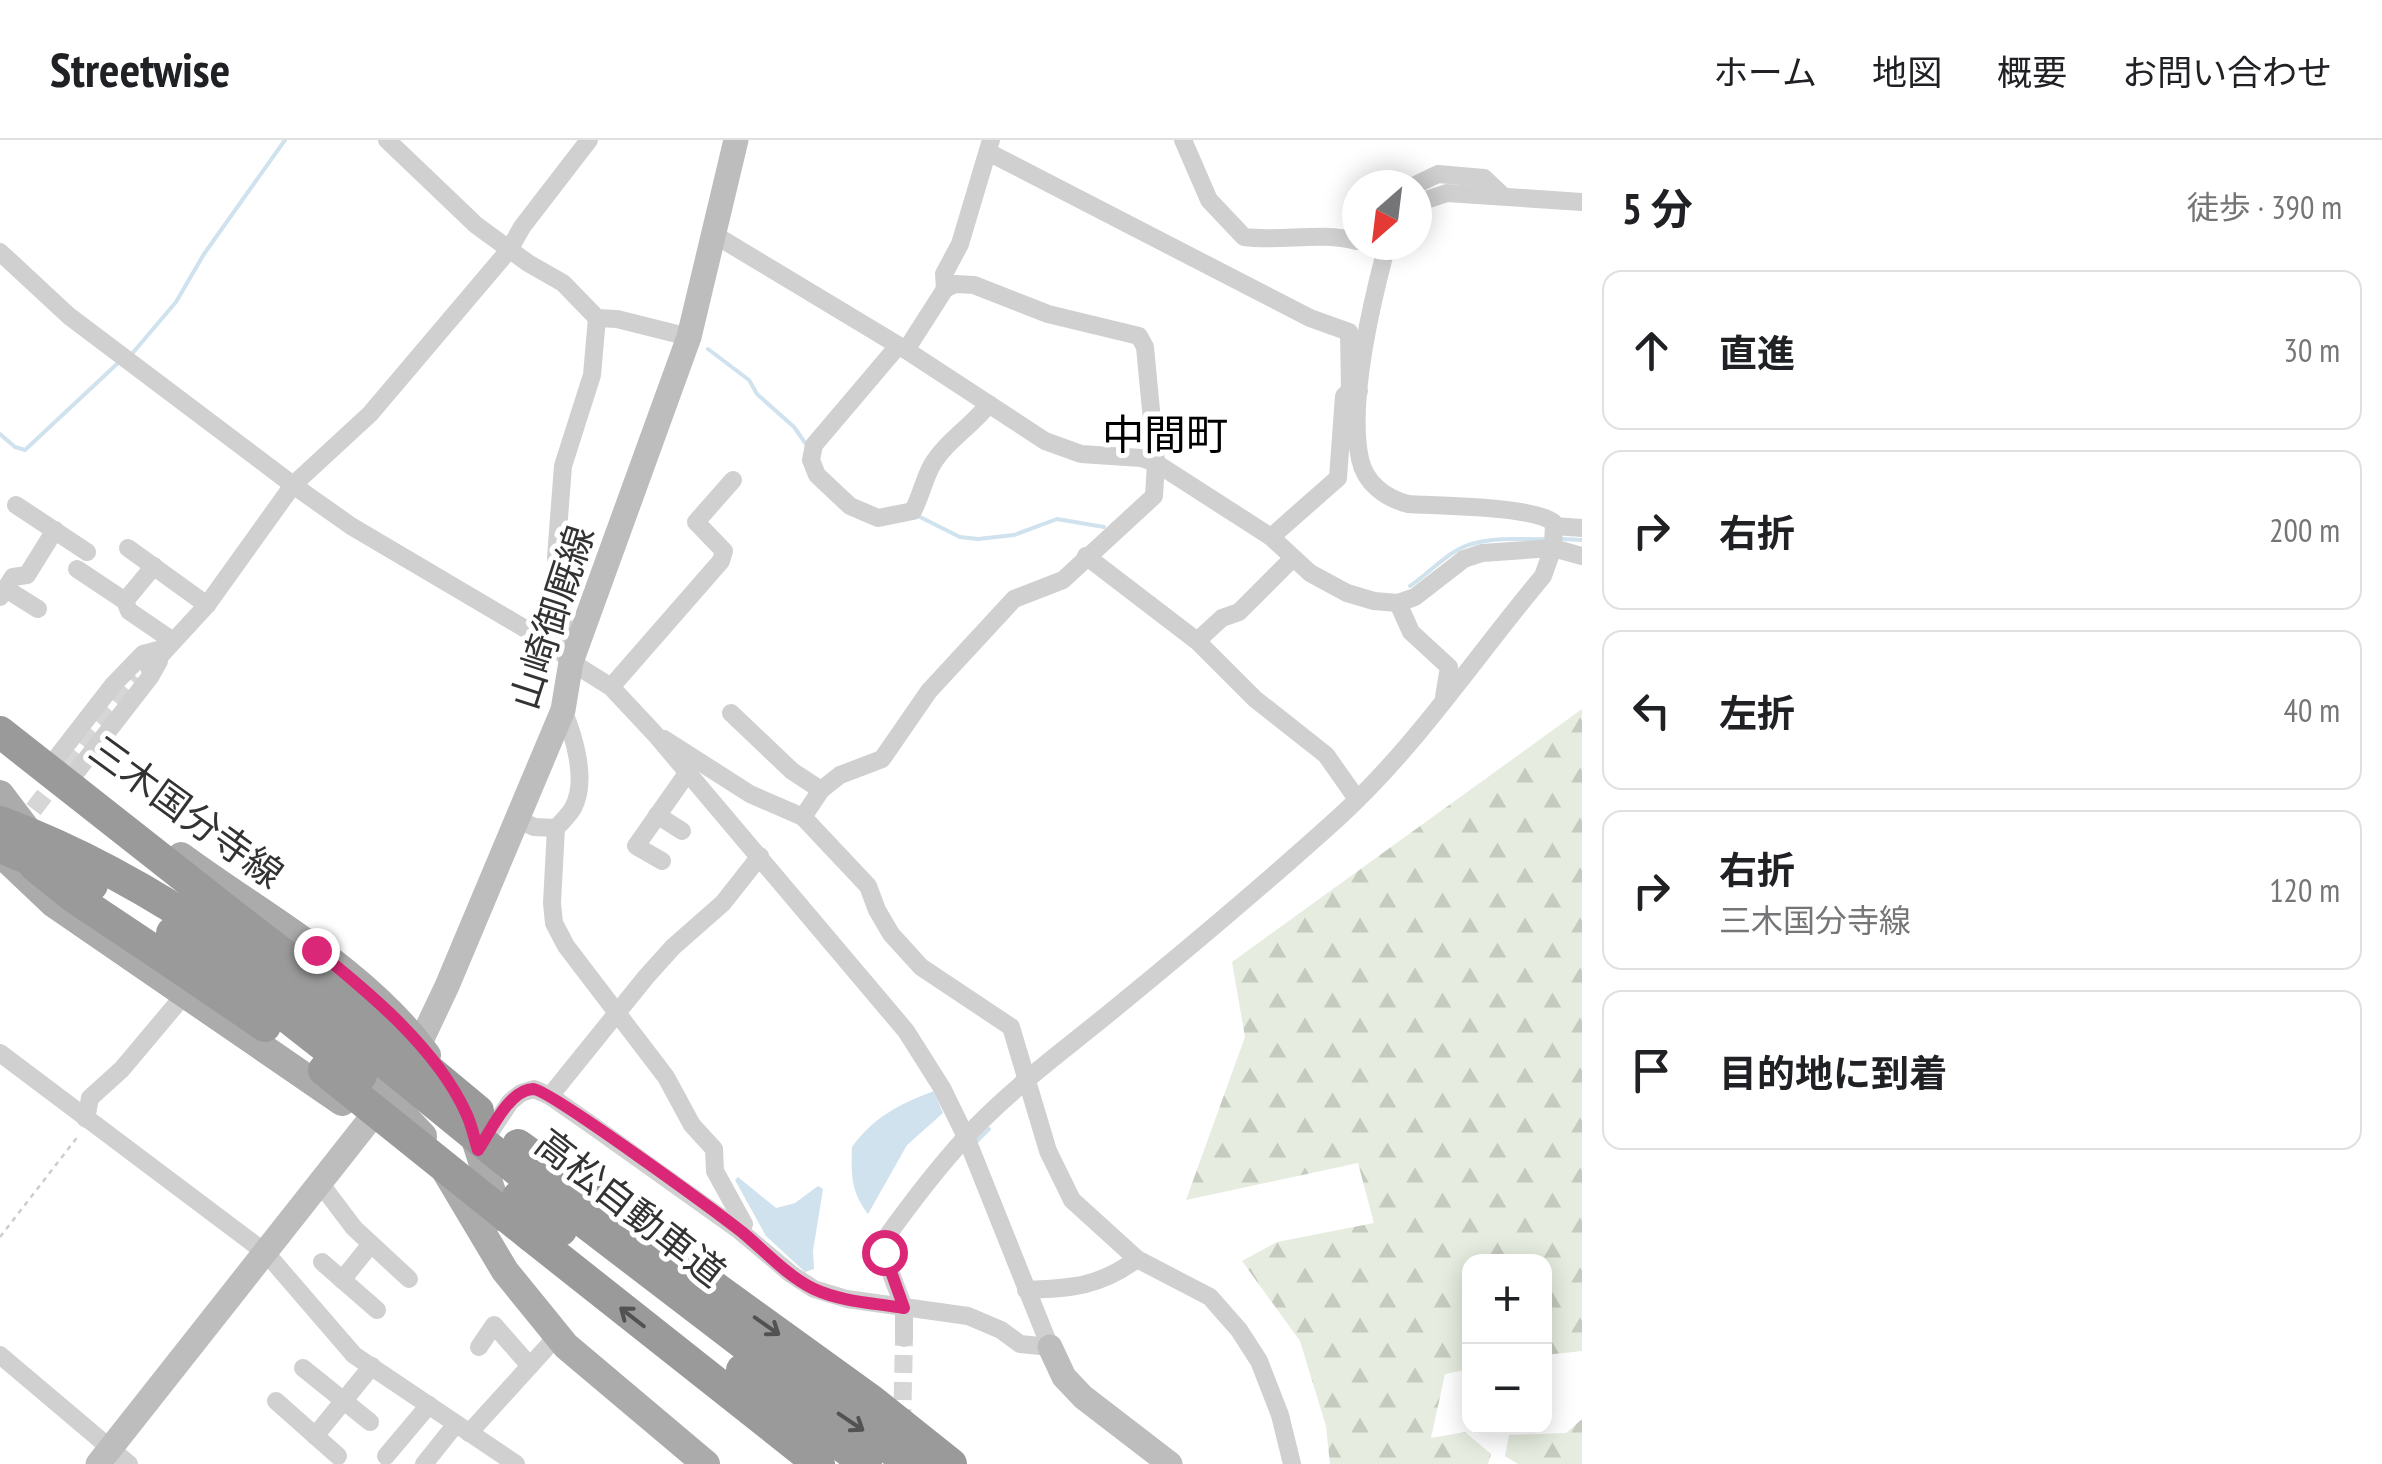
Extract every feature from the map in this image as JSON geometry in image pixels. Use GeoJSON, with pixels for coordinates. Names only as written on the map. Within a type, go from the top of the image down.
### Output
{"type":"FeatureCollection","features":[{"type":"Feature","properties":{"kind":"highway"},"geometry":{"type":"LineString","coordinates":[[0,732],[365,1016],[520,1172],[872,1400],[951,1464]]}},
{"type":"Feature","properties":{"kind":"highway"},"geometry":{"type":"LineString","coordinates":[[0,823],[28,860],[75,898],[179,979],[250,1015],[334,1078],[819,1464]]}},
{"type":"Feature","properties":{"kind":"highway","name":"高松自動車道"},"geometry":{"type":"LineString","coordinates":[[0,823],[47,839],[97,863],[245,954],[814,1398],[913,1464]]}},
{"type":"Feature","properties":{"kind":"highway","name":"高松自動車道"},"geometry":{"type":"LineString","coordinates":[[2,857],[86,882],[190,944],[520,1172],[866,1464]]}},
{"type":"Feature","properties":{"kind":"main road","name":"山崎御厩線"},"geometry":{"type":"LineString","coordinates":[[113,1458],[386,1098],[420,1046],[563,710],[567,658],[689,337],[736,140]]}},
{"type":"Feature","properties":{"kind":"main road","name":"三木国分寺線"},"geometry":{"type":"LineString","coordinates":[[0,720],[200,870],[316,950],[376,1000],[420,1046],[466,1113],[508,1246],[550,1325]]}},
{"type":"Feature","properties":{"kind":"main road","name":"三木国分寺線"},"geometry":{"type":"LineString","coordinates":[[0,794],[47,857],[86,888],[386,1098],[414,1123],[506,1271],[566,1346],[706,1464]]}},
{"type":"Feature","properties":{"kind":"main road"},"geometry":{"type":"LineString","coordinates":[[2,857],[54,904],[179,979],[368,1122],[440,1186],[478,1229]]}},
{"type":"Feature","properties":{"kind":"main road"},"geometry":{"type":"LineString","coordinates":[[1050,1347],[1064,1377],[1082,1397],[1170,1464]]}},
{"type":"Feature","properties":{"kind":"street"},"geometry":{"type":"LineString","coordinates":[[386,140],[455,207],[563,282],[598,318],[689,337]]}},
{"type":"Feature","properties":{"kind":"street"},"geometry":{"type":"LineString","coordinates":[[149,668],[206,605],[293,486],[370,414],[512,245],[589,140]]}},
{"type":"Feature","properties":{"kind":"street"},"geometry":{"type":"LineString","coordinates":[[1183,140],[1208,200],[1244,237],[1289,240],[1342,236]]}},
{"type":"Feature","properties":{"kind":"street"},"geometry":{"type":"LineString","coordinates":[[945,289],[944,274],[960,244],[990,146],[1310,318],[1349,332],[1360,462],[1377,490],[1408,504],[1509,511],[1547,518],[1554,537],[1582,556]]}},
{"type":"Feature","properties":{"kind":"street"},"geometry":{"type":"LineString","coordinates":[[1432,177],[1484,178],[1502,196]]}},
{"type":"Feature","properties":{"kind":"street"},"geometry":{"type":"LineString","coordinates":[[1432,198],[1447,193],[1582,202]]}},
{"type":"Feature","properties":{"kind":"street"},"geometry":{"type":"LineString","coordinates":[[716,235],[1064,450],[1156,463],[1271,537],[1292,559],[1347,593],[1398,603],[1415,597],[1464,559],[1582,528]]}},
{"type":"Feature","properties":{"kind":"street"},"geometry":{"type":"LineString","coordinates":[[0,252],[69,316],[293,486],[351,526],[524,627],[610,687],[688,772],[906,1031],[966,1136],[1050,1347],[1020,1344],[1001,1330],[968,1316],[847,1299],[814,1289],[740,1230],[550,1096],[534,1089],[510,1102],[478,1150]]}},
{"type":"Feature","properties":{"kind":"street"},"geometry":{"type":"LineString","coordinates":[[1355,391],[1384,260]]}},
{"type":"Feature","properties":{"kind":"street"},"geometry":{"type":"LineString","coordinates":[[803,817],[822,790],[840,774],[882,759],[929,691],[1014,599],[1062,580],[1154,496],[1156,463],[1145,347],[1139,336],[1048,314],[974,285],[954,284],[945,289],[902,348],[812,452],[817,475],[850,506],[878,518],[912,511],[924,490],[930,467],[989,404]]}},
{"type":"Feature","properties":{"kind":"street"},"geometry":{"type":"LineString","coordinates":[[567,658],[556,557],[563,466],[592,375],[598,318]]}},
{"type":"Feature","properties":{"kind":"street"},"geometry":{"type":"LineString","coordinates":[[1271,537],[1338,478],[1344,396],[1355,391]]}},
{"type":"Feature","properties":{"kind":"street"},"geometry":{"type":"LineString","coordinates":[[610,687],[721,561],[724,551],[696,522],[733,480]]}},
{"type":"Feature","properties":{"kind":"street"},"geometry":{"type":"LineString","coordinates":[[16,506],[55,530],[126,601],[129,611],[170,644]]}},
{"type":"Feature","properties":{"kind":"street"},"geometry":{"type":"LineString","coordinates":[[5,583],[28,575],[55,530]]}},
{"type":"Feature","properties":{"kind":"street"},"geometry":{"type":"LineString","coordinates":[[904,1338],[904,1308],[886,1263],[884,1239],[966,1136],[1357,799],[1407,747],[1543,576],[1554,537]]}},
{"type":"Feature","properties":{"kind":"street"},"geometry":{"type":"LineString","coordinates":[[128,548],[206,605]]}},
{"type":"Feature","properties":{"kind":"street"},"geometry":{"type":"LineString","coordinates":[[1086,556],[1198,642],[1255,699],[1326,755],[1357,799]]}},
{"type":"Feature","properties":{"kind":"street"},"geometry":{"type":"LineString","coordinates":[[1198,642],[1222,618],[1239,612],[1292,559]]}},
{"type":"Feature","properties":{"kind":"street"},"geometry":{"type":"LineString","coordinates":[[126,601],[154,566]]}},
{"type":"Feature","properties":{"kind":"street"},"geometry":{"type":"LineString","coordinates":[[5,583],[38,609]]}},
{"type":"Feature","properties":{"kind":"street"},"geometry":{"type":"LineString","coordinates":[[1398,603],[1411,632],[1449,667],[1444,700]]}},
{"type":"Feature","properties":{"kind":"street"},"geometry":{"type":"LineString","coordinates":[[64,768],[114,685],[142,654],[170,644]]}},
{"type":"Feature","properties":{"kind":"street"},"geometry":{"type":"LineString","coordinates":[[563,710],[573,733],[578,783],[574,806],[556,828],[554,922],[566,946],[666,1077],[692,1125],[714,1150],[715,1171],[744,1224],[740,1230]]}},
{"type":"Feature","properties":{"kind":"street"},"geometry":{"type":"LineString","coordinates":[[731,713],[792,770],[822,790]]}},
{"type":"Feature","properties":{"kind":"street"},"geometry":{"type":"LineString","coordinates":[[655,734],[750,794],[803,817],[861,877],[891,934],[920,968],[1011,1027],[1048,1151],[1072,1200],[1137,1260],[1210,1297],[1240,1330],[1259,1360],[1280,1415],[1292,1464]]}},
{"type":"Feature","properties":{"kind":"street"},"geometry":{"type":"LineString","coordinates":[[662,861],[636,846],[688,772]]}},
{"type":"Feature","properties":{"kind":"street"},"geometry":{"type":"LineString","coordinates":[[657,815],[682,831]]}},
{"type":"Feature","properties":{"kind":"street"},"geometry":{"type":"LineString","coordinates":[[517,819],[534,827],[556,828]]}},
{"type":"Feature","properties":{"kind":"street"},"geometry":{"type":"LineString","coordinates":[[550,1096],[673,946],[723,903],[760,856]]}},
{"type":"Feature","properties":{"kind":"street"},"geometry":{"type":"LineString","coordinates":[[86,1120],[90,1098],[122,1069],[179,979]]}},
{"type":"Feature","properties":{"kind":"street"},"geometry":{"type":"LineString","coordinates":[[0,1053],[266,1253],[354,1354],[516,1464]]}},
{"type":"Feature","properties":{"kind":"street"},"geometry":{"type":"LineString","coordinates":[[320,1183],[354,1228],[409,1278]]}},
{"type":"Feature","properties":{"kind":"street"},"geometry":{"type":"LineString","coordinates":[[342,1280],[372,1244]]}},
{"type":"Feature","properties":{"kind":"street"},"geometry":{"type":"LineString","coordinates":[[1026,1290],[1086,1286],[1113,1276],[1137,1260]]}},
{"type":"Feature","properties":{"kind":"street"},"geometry":{"type":"LineString","coordinates":[[322,1262],[377,1310]]}},
{"type":"Feature","properties":{"kind":"street"},"geometry":{"type":"LineString","coordinates":[[479,1347],[494,1325],[530,1366]]}},
{"type":"Feature","properties":{"kind":"street"},"geometry":{"type":"LineString","coordinates":[[424,1464],[530,1366],[550,1325]]}},
{"type":"Feature","properties":{"kind":"street"},"geometry":{"type":"LineString","coordinates":[[0,1355],[113,1458]]}},
{"type":"Feature","properties":{"kind":"street"},"geometry":{"type":"LineString","coordinates":[[316,1436],[372,1366]]}},
{"type":"Feature","properties":{"kind":"street"},"geometry":{"type":"LineString","coordinates":[[303,1368],[370,1422]]}},
{"type":"Feature","properties":{"kind":"street"},"geometry":{"type":"LineString","coordinates":[[276,1401],[338,1456]]}},
{"type":"Feature","properties":{"kind":"street"},"geometry":{"type":"LineString","coordinates":[[386,1456],[428,1405]]}},
{"type":"Feature","properties":{"kind":"path"},"geometry":{"type":"LineString","coordinates":[[0,1237],[78,1137],[86,1120]]}},
{"type":"Feature","properties":{"kind":"green space"},"geometry":{"type":"Polygon","coordinates":[[[1582,709],[1582,1351],[1552,1354],[1552,1254],[1462,1254],[1462,1370],[1445,1374],[1431,1438],[1467,1434],[1491,1454],[1488,1464],[1330,1464],[1326,1426],[1300,1341],[1242,1261],[1277,1242],[1374,1223],[1358,1163],[1186,1200],[1245,1037],[1232,962],[1582,709]]]}},
{"type":"Feature","properties":{"kind":"green space"},"geometry":{"type":"Polygon","coordinates":[[[1582,1419],[1582,1464],[1518,1464],[1505,1456],[1509,1435],[1566,1433],[1582,1419]]]}},
{"type":"Feature","properties":{"kind":"water"},"geometry":{"type":"Polygon","coordinates":[[[934,1091],[943,1113],[907,1145],[868,1214],[853,1183],[852,1147],[888,1113],[934,1091]]]}},
{"type":"Feature","properties":{"kind":"water"},"geometry":{"type":"Polygon","coordinates":[[[738,1177],[776,1208],[795,1203],[818,1186],[823,1189],[813,1251],[814,1269],[805,1272],[766,1236],[735,1180],[738,1177]]]}},
{"type":"Feature","properties":{"kind":"waterway"},"geometry":{"type":"LineString","coordinates":[[131,355],[176,302],[204,254],[285,140]]}},
{"type":"Feature","properties":{"kind":"waterway"},"geometry":{"type":"LineString","coordinates":[[708,349],[749,380],[757,394],[794,427],[808,447]]}},
{"type":"Feature","properties":{"kind":"waterway"},"geometry":{"type":"LineString","coordinates":[[0,434],[25,450],[118,363]]}},
{"type":"Feature","properties":{"kind":"waterway"},"geometry":{"type":"LineString","coordinates":[[918,516],[960,537],[978,539],[1014,535],[1057,519],[1104,527]]}},
{"type":"Feature","properties":{"kind":"waterway"},"geometry":{"type":"LineString","coordinates":[[1410,586],[1448,556],[1475,543],[1547,539]]}},
{"type":"Feature","properties":{"kind":"waterway"},"geometry":{"type":"LineString","coordinates":[[1562,539],[1582,540]]}},
{"type":"Feature","properties":{"kind":"waterway"},"geometry":{"type":"LineString","coordinates":[[977,1141],[989,1129]]}},
{"type":"Feature","properties":{"kind":"tunnel"},"geometry":{"type":"LineString","coordinates":[[17,831],[139,679]]}},
{"type":"Feature","properties":{"kind":"tunnel"},"geometry":{"type":"LineString","coordinates":[[902,1427],[904,1338]]}},
{"type":"Feature","properties":{"kind":"district","name":"中間町"},"geometry":{"type":"Point","coordinates":[1165,434]}},
{"type":"Feature","properties":{"kind":"route"},"geometry":{"type":"LineString","coordinates":[[316,950],[388,1011],[420,1046],[466,1113],[478,1150],[510,1102],[534,1089],[594,1126],[740,1230],[814,1289],[904,1308],[884,1252]]}}]}
